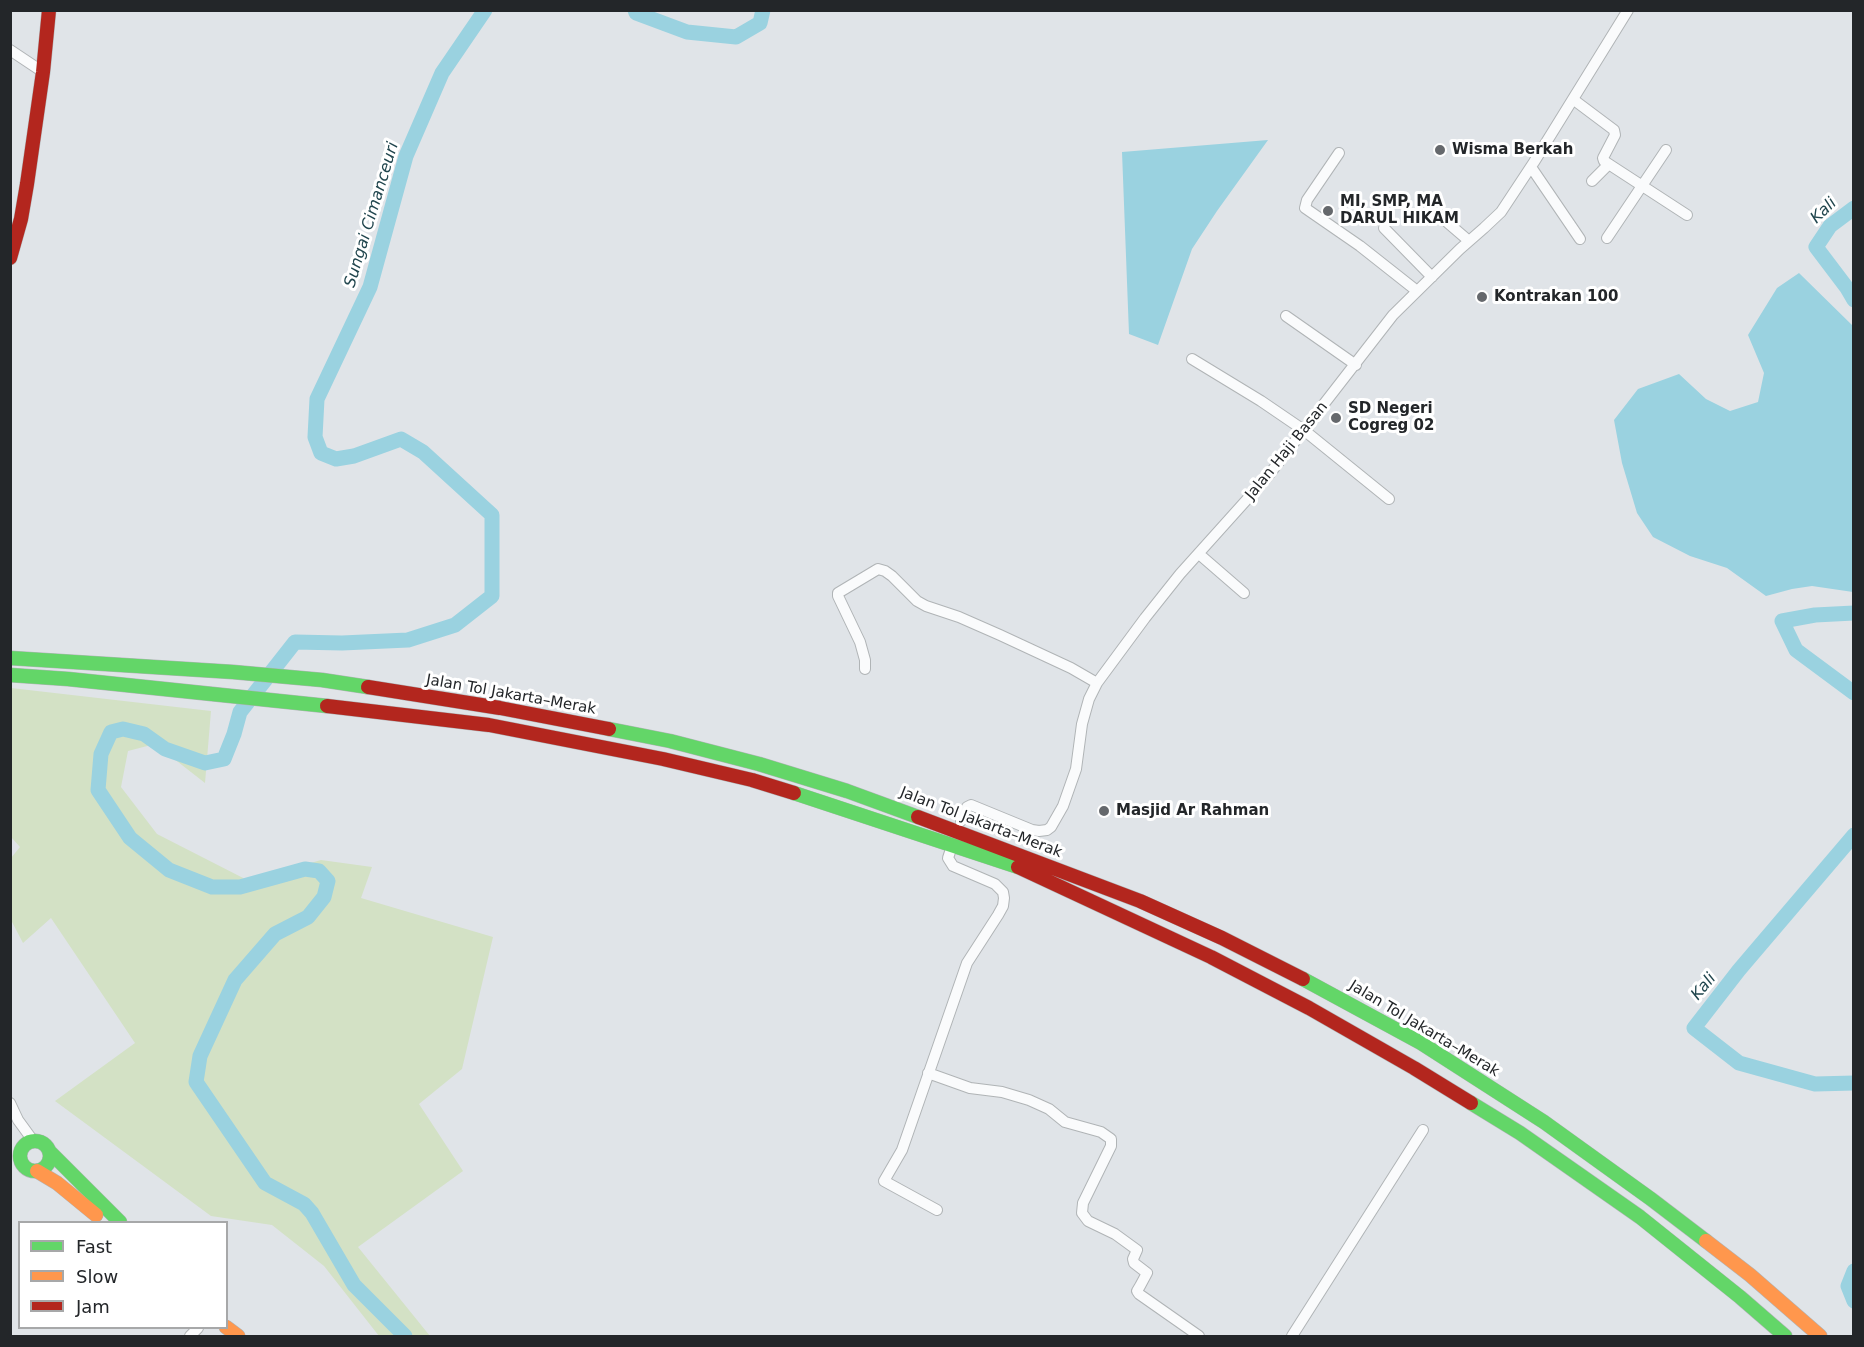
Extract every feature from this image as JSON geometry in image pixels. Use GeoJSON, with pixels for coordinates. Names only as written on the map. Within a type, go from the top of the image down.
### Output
{"type":"FeatureCollection","features":[{"type":"Feature","properties":{"kind":"highway"},"geometry":{"type":"LineString","coordinates":[[10,258],[21,219],[27,184],[43,72],[49,10]]}},
{"type":"Feature","properties":{"kind":"highway","name":"Jalan Tol Jakarta–Merak"},"geometry":{"type":"LineString","coordinates":[[10,658],[322,680],[500,708],[670,741],[759,764],[847,791],[1030,858],[1140,901],[1222,938],[1318,986],[1421,1043],[1544,1122],[1651,1199],[1750,1275],[1820,1336]]}},
{"type":"Feature","properties":{"kind":"highway","name":"Jalan Tol Jakarta–Merak"},"geometry":{"type":"LineString","coordinates":[[10,675],[228,694],[489,725],[663,759],[752,780],[838,806],[1026,870],[1211,957],[1309,1008],[1520,1133],[1640,1217],[1785,1336]]}},
{"type":"Feature","properties":{"kind":"highway"},"geometry":{"type":"LineString","coordinates":[[103,1221],[57,1183],[31,1169],[20,1160],[16,1151],[26,1144],[34,1142],[43,1144],[119,1221]]}},
{"type":"Feature","properties":{"kind":"highway"},"geometry":{"type":"LineString","coordinates":[[10,1164],[31,1169],[45,1168],[50,1160],[49,1151]]}},
{"type":"Feature","properties":{"kind":"street","name":"Jalan Haji Basan"},"geometry":{"type":"LineString","coordinates":[[961,821],[967,807],[971,805],[1032,830],[1047,830],[1051,827],[1063,806],[1076,769],[1082,724],[1089,699],[1097,683],[1180,574],[1305,431],[1393,315],[1495,218],[1574,100],[1628,10]]}},
{"type":"Feature","properties":{"kind":"street"},"geometry":{"type":"LineString","coordinates":[[10,50],[43,72]]}},
{"type":"Feature","properties":{"kind":"street"},"geometry":{"type":"LineString","coordinates":[[1574,100],[1614,130],[1615,135],[1603,158],[1604,161],[1687,215]]}},
{"type":"Feature","properties":{"kind":"street"},"geometry":{"type":"LineString","coordinates":[[1607,238],[1666,150]]}},
{"type":"Feature","properties":{"kind":"street"},"geometry":{"type":"LineString","coordinates":[[1339,153],[1307,200],[1305,208],[1360,246],[1417,291]]}},
{"type":"Feature","properties":{"kind":"street"},"geometry":{"type":"LineString","coordinates":[[1592,181],[1608,165]]}},
{"type":"Feature","properties":{"kind":"street"},"geometry":{"type":"LineString","coordinates":[[1531,167],[1580,239]]}},
{"type":"Feature","properties":{"kind":"street"},"geometry":{"type":"LineString","coordinates":[[1448,223],[1469,241]]}},
{"type":"Feature","properties":{"kind":"street"},"geometry":{"type":"LineString","coordinates":[[1384,228],[1432,277]]}},
{"type":"Feature","properties":{"kind":"street"},"geometry":{"type":"LineString","coordinates":[[1286,316],[1356,365]]}},
{"type":"Feature","properties":{"kind":"street"},"geometry":{"type":"LineString","coordinates":[[1192,359],[1305,431],[1389,499]]}},
{"type":"Feature","properties":{"kind":"street"},"geometry":{"type":"LineString","coordinates":[[1199,554],[1244,593]]}},
{"type":"Feature","properties":{"kind":"street"},"geometry":{"type":"LineString","coordinates":[[865,669],[860,642],[838,593],[878,569],[892,576],[917,601],[926,606],[1000,635],[1071,668],[1097,683]]}},
{"type":"Feature","properties":{"kind":"street"},"geometry":{"type":"LineString","coordinates":[[937,1210],[884,1181],[902,1150],[967,963],[998,915],[1004,898],[995,884],[953,866],[948,858],[951,849]]}},
{"type":"Feature","properties":{"kind":"street"},"geometry":{"type":"LineString","coordinates":[[928,1073],[970,1088],[1002,1092],[1029,1100],[1049,1109],[1065,1122],[1101,1132],[1111,1139],[1111,1146],[1083,1203],[1082,1213],[1088,1221],[1115,1234],[1137,1250],[1133,1259],[1134,1263],[1147,1273],[1137,1291],[1199,1336]]}},
{"type":"Feature","properties":{"kind":"street"},"geometry":{"type":"LineString","coordinates":[[10,1103],[18,1120],[34,1142]]}},
{"type":"Feature","properties":{"kind":"street"},"geometry":{"type":"LineString","coordinates":[[1292,1336],[1423,1130]]}},
{"type":"Feature","properties":{"kind":"green space"},"geometry":{"type":"Polygon","coordinates":[[[11,688],[211,711],[205,783],[155,744],[128,751],[121,787],[157,834],[249,881],[321,860],[372,867],[361,898],[493,937],[462,1069],[419,1104],[463,1171],[358,1247],[430,1336],[379,1336],[324,1266],[272,1225],[211,1216],[55,1101],[135,1043],[51,918],[23,943],[11,920],[11,858],[20,847],[11,837],[11,688]]]}},
{"type":"Feature","properties":{"kind":"water"},"geometry":{"type":"Polygon","coordinates":[[[1268,140],[1192,249],[1158,345],[1129,334],[1122,152],[1268,140]]]}},
{"type":"Feature","properties":{"kind":"water"},"geometry":{"type":"Polygon","coordinates":[[[1799,273],[1853,326],[1853,592],[1812,586],[1766,596],[1727,568],[1690,556],[1653,537],[1637,513],[1622,463],[1614,420],[1638,389],[1679,374],[1706,399],[1730,411],[1758,402],[1764,373],[1748,335],[1777,288],[1799,273]]]}},
{"type":"Feature","properties":{"kind":"waterway","name":"Sungai Cimanceuri"},"geometry":{"type":"LineString","coordinates":[[405,1336],[354,1285],[312,1213],[304,1204],[265,1183],[196,1082],[200,1056],[235,980],[275,934],[308,917],[324,897],[328,881],[319,871],[305,869],[240,887],[212,887],[169,870],[130,838],[98,790],[101,754],[111,732],[123,729],[144,734],[165,749],[205,763],[224,759],[240,712],[295,642],[342,643],[408,640],[455,625],[492,596],[492,515],[423,452],[401,439],[354,456],[336,459],[321,453],[315,437],[317,399],[370,287],[406,156],[442,73],[485,10]]}},
{"type":"Feature","properties":{"kind":"waterway","name":"Sungai Cimanceuri"},"geometry":{"type":"LineString","coordinates":[[635,10],[636,13],[687,32],[736,37],[760,23],[763,10]]}},
{"type":"Feature","properties":{"kind":"waterway","name":"Kali"},"geometry":{"type":"LineString","coordinates":[[1854,208],[1830,226],[1816,247],[1854,300]]}},
{"type":"Feature","properties":{"kind":"waterway","name":"Kali"},"geometry":{"type":"LineString","coordinates":[[1854,613],[1815,615],[1782,621],[1796,650],[1854,693]]}},
{"type":"Feature","properties":{"kind":"waterway","name":"Kali"},"geometry":{"type":"LineString","coordinates":[[1854,835],[1739,970],[1694,1028],[1739,1063],[1815,1084],[1854,1083]]}},
{"type":"Feature","properties":{"kind":"waterway","name":"Kali"},"geometry":{"type":"LineString","coordinates":[[1854,1271],[1848,1286],[1854,1301]]}},
{"type":"Feature","properties":{"kind":"traffic: fast"},"geometry":{"type":"LineString","coordinates":[[10,658],[233,672],[322,680],[368,687]]}},
{"type":"Feature","properties":{"kind":"traffic: fast"},"geometry":{"type":"LineString","coordinates":[[10,675],[327,706]]}},
{"type":"Feature","properties":{"kind":"traffic: fast"},"geometry":{"type":"LineString","coordinates":[[609,729],[670,741],[759,764],[847,791],[918,817]]}},
{"type":"Feature","properties":{"kind":"traffic: fast"},"geometry":{"type":"LineString","coordinates":[[794,793],[1018,867]]}},
{"type":"Feature","properties":{"kind":"traffic: fast"},"geometry":{"type":"LineString","coordinates":[[1303,979],[1421,1043],[1544,1122],[1706,1241]]}},
{"type":"Feature","properties":{"kind":"traffic: fast"},"geometry":{"type":"LineString","coordinates":[[1471,1103],[1520,1133],[1640,1217],[1785,1336]]}},
{"type":"Feature","properties":{"kind":"traffic: fast"},"geometry":{"type":"LineString","coordinates":[[35,1141],[41,1142],[49,1150],[50,1156],[49,1162],[41,1170],[35,1171],[29,1170],[21,1162],[20,1156],[21,1150],[29,1142],[35,1141]]}},
{"type":"Feature","properties":{"kind":"traffic: fast"},"geometry":{"type":"LineString","coordinates":[[49,1151],[119,1221]]}},
{"type":"Feature","properties":{"kind":"traffic: slow"},"geometry":{"type":"LineString","coordinates":[[37,1171],[57,1183],[96,1215]]}},
{"type":"Feature","properties":{"kind":"traffic: slow"},"geometry":{"type":"LineString","coordinates":[[1706,1241],[1750,1275],[1820,1336]]}},
{"type":"Feature","properties":{"kind":"traffic: slow"},"geometry":{"type":"LineString","coordinates":[[228,1328],[238,1336]]}},
{"type":"Feature","properties":{"kind":"traffic: jam"},"geometry":{"type":"LineString","coordinates":[[10,258],[21,219],[27,184],[43,72],[49,10]]}},
{"type":"Feature","properties":{"kind":"traffic: jam"},"geometry":{"type":"LineString","coordinates":[[368,687],[500,708],[609,729]]}},
{"type":"Feature","properties":{"kind":"traffic: jam"},"geometry":{"type":"LineString","coordinates":[[327,706],[489,725],[663,759],[752,780],[794,793]]}},
{"type":"Feature","properties":{"kind":"traffic: jam"},"geometry":{"type":"LineString","coordinates":[[918,817],[1140,901],[1222,938],[1303,979]]}},
{"type":"Feature","properties":{"kind":"traffic: jam"},"geometry":{"type":"LineString","coordinates":[[1018,867],[1211,957],[1309,1008],[1471,1103]]}},
{"type":"Feature","properties":{"kind":"place","name":"Wisma Berkah"},"geometry":{"type":"Point","coordinates":[1440,150]}},
{"type":"Feature","properties":{"kind":"place","name":"MI, SMP, MA DARUL HIKAM"},"geometry":{"type":"Point","coordinates":[1328,211]}},
{"type":"Feature","properties":{"kind":"place","name":"Kontrakan 100"},"geometry":{"type":"Point","coordinates":[1482,297]}},
{"type":"Feature","properties":{"kind":"place","name":"SD Negeri Cogreg 02"},"geometry":{"type":"Point","coordinates":[1336,418]}},
{"type":"Feature","properties":{"kind":"place","name":"Masjid Ar Rahman"},"geometry":{"type":"Point","coordinates":[1104,811]}}]}
